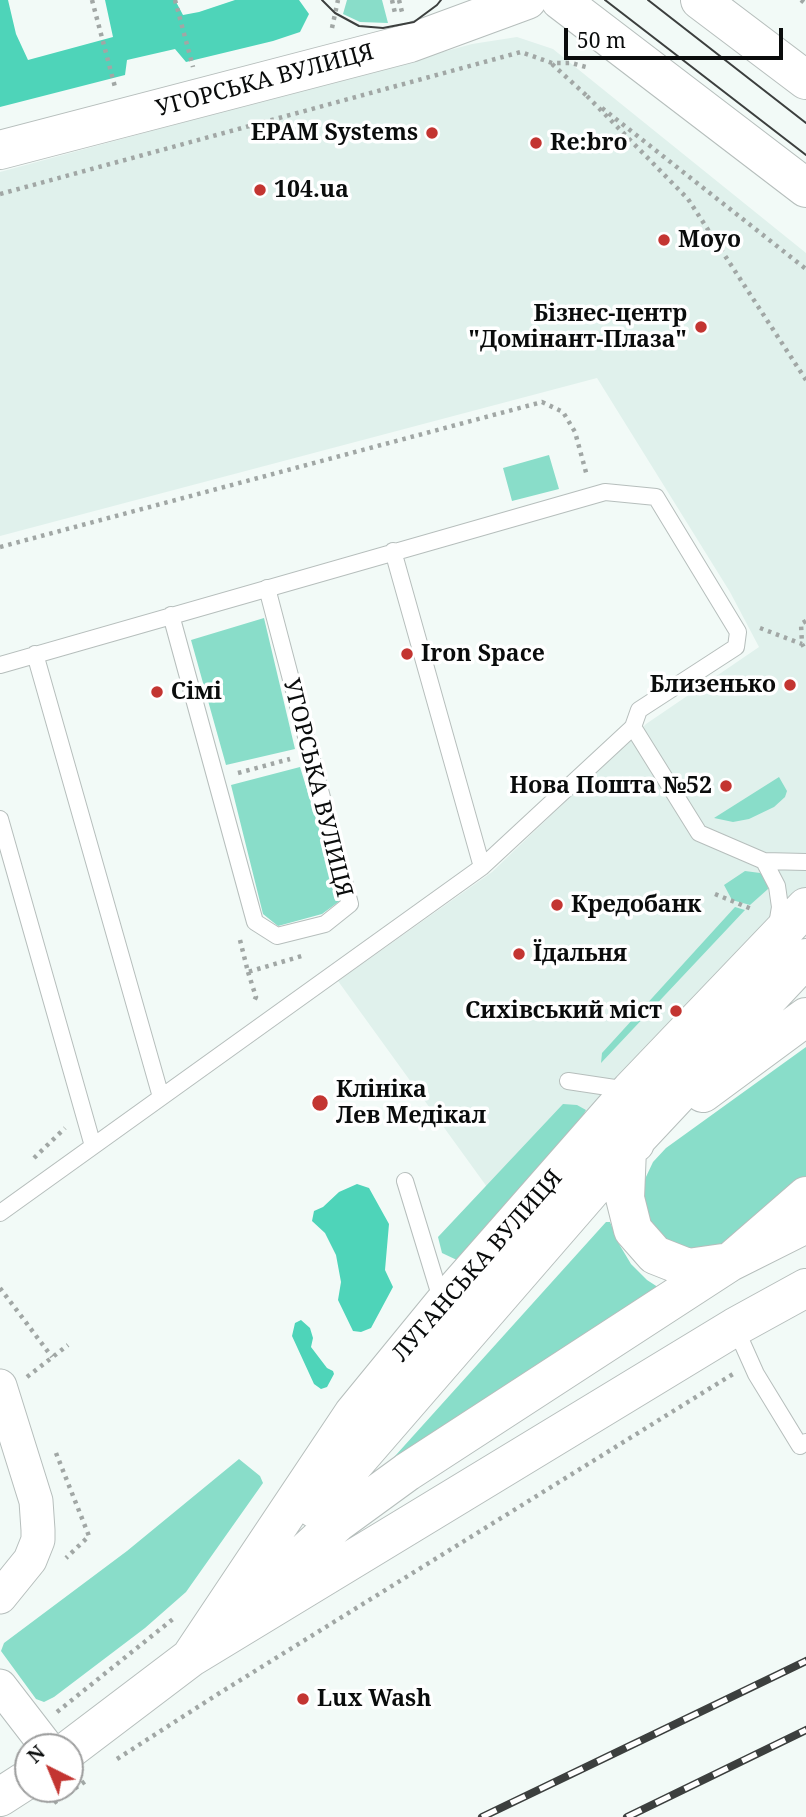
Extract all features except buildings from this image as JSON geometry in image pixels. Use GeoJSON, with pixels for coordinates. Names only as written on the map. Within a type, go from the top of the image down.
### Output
{"type":"FeatureCollection","features":[{"type":"Feature","properties":{"kind":"main road"},"geometry":{"type":"LineString","coordinates":[[430,34],[454,0]]}},
{"type":"Feature","properties":{"kind":"main road","name":"УГОРСЬКА ВУЛИЦЯ"},"geometry":{"type":"LineString","coordinates":[[0,150],[410,43],[527,0]]}},
{"type":"Feature","properties":{"kind":"main road"},"geometry":{"type":"LineString","coordinates":[[560,0],[806,188]]}},
{"type":"Feature","properties":{"kind":"main road"},"geometry":{"type":"LineString","coordinates":[[699,0],[806,80]]}},
{"type":"Feature","properties":{"kind":"main road","name":"ЛУГАНСЬКА ВУЛИЦЯ"},"geometry":{"type":"LineString","coordinates":[[84,1760],[190,1658],[353,1414],[443,1304],[631,1090],[806,906]]}},
{"type":"Feature","properties":{"kind":"main road"},"geometry":{"type":"LineString","coordinates":[[190,1658],[340,1478],[627,1149],[779,935]]}},
{"type":"Feature","properties":{"kind":"main road"},"geometry":{"type":"LineString","coordinates":[[627,1149],[806,1017]]}},
{"type":"Feature","properties":{"kind":"main road"},"geometry":{"type":"LineString","coordinates":[[627,1149],[625,1198],[633,1230],[655,1255],[688,1268],[730,1262],[806,1196]]}},
{"type":"Feature","properties":{"kind":"main road"},"geometry":{"type":"LineString","coordinates":[[190,1658],[347,1515],[407,1472],[730,1262],[806,1224]]}},
{"type":"Feature","properties":{"kind":"main road","name":"ЛУГАНСЬКА ВУЛИЦЯ"},"geometry":{"type":"LineString","coordinates":[[190,1658],[735,1327],[806,1288]]}},
{"type":"Feature","properties":{"kind":"street"},"geometry":{"type":"LineString","coordinates":[[0,1597],[30,1560],[38,1540],[36,1501],[1,1391]]}},
{"type":"Feature","properties":{"kind":"street"},"geometry":{"type":"LineString","coordinates":[[0,1686],[36,1733]]}},
{"type":"Feature","properties":{"kind":"lane"},"geometry":{"type":"LineString","coordinates":[[0,665],[605,492],[656,497],[738,632],[736,647],[639,710],[633,727],[482,867],[0,1213]]}},
{"type":"Feature","properties":{"kind":"lane"},"geometry":{"type":"LineString","coordinates":[[393,551],[482,867]]}},
{"type":"Feature","properties":{"kind":"lane","name":"УГОРСЬКА ВУЛИЦЯ"},"geometry":{"type":"LineString","coordinates":[[171,615],[255,922],[277,936],[325,923],[349,904],[267,588]]}},
{"type":"Feature","properties":{"kind":"lane"},"geometry":{"type":"LineString","coordinates":[[35,654],[161,1097]]}},
{"type":"Feature","properties":{"kind":"lane"},"geometry":{"type":"LineString","coordinates":[[633,727],[699,833],[764,861],[806,862]]}},
{"type":"Feature","properties":{"kind":"lane"},"geometry":{"type":"LineString","coordinates":[[0,819],[93,1146]]}},
{"type":"Feature","properties":{"kind":"lane"},"geometry":{"type":"LineString","coordinates":[[764,861],[778,886],[779,935]]}},
{"type":"Feature","properties":{"kind":"lane"},"geometry":{"type":"LineString","coordinates":[[568,1081],[631,1090]]}},
{"type":"Feature","properties":{"kind":"lane"},"geometry":{"type":"LineString","coordinates":[[405,1181],[443,1304]]}},
{"type":"Feature","properties":{"kind":"lane"},"geometry":{"type":"LineString","coordinates":[[735,1327],[750,1363],[800,1446],[806,1442]]}},
{"type":"Feature","properties":{"kind":"path"},"geometry":{"type":"LineString","coordinates":[[92,0],[116,91]]}},
{"type":"Feature","properties":{"kind":"path"},"geometry":{"type":"LineString","coordinates":[[175,0],[194,72]]}},
{"type":"Feature","properties":{"kind":"path"},"geometry":{"type":"LineString","coordinates":[[331,32],[338,0]]}},
{"type":"Feature","properties":{"kind":"path"},"geometry":{"type":"LineString","coordinates":[[801,0],[806,4]]}},
{"type":"Feature","properties":{"kind":"path"},"geometry":{"type":"LineString","coordinates":[[0,194],[521,52],[552,63],[688,199],[806,380]]}},
{"type":"Feature","properties":{"kind":"path"},"geometry":{"type":"LineString","coordinates":[[587,96],[806,269]]}},
{"type":"Feature","properties":{"kind":"path"},"geometry":{"type":"LineString","coordinates":[[0,547],[541,402],[563,412],[575,432]]}},
{"type":"Feature","properties":{"kind":"path"},"geometry":{"type":"LineString","coordinates":[[730,617],[802,644]]}},
{"type":"Feature","properties":{"kind":"path"},"geometry":{"type":"LineString","coordinates":[[806,621],[800,624],[802,644],[806,651]]}},
{"type":"Feature","properties":{"kind":"path"},"geometry":{"type":"LineString","coordinates":[[216,778],[310,754]]}},
{"type":"Feature","properties":{"kind":"path"},"geometry":{"type":"LineString","coordinates":[[715,894],[779,935]]}},
{"type":"Feature","properties":{"kind":"path"},"geometry":{"type":"LineString","coordinates":[[238,932],[256,997]]}},
{"type":"Feature","properties":{"kind":"path"},"geometry":{"type":"LineString","coordinates":[[248,972],[315,951]]}},
{"type":"Feature","properties":{"kind":"path"},"geometry":{"type":"LineString","coordinates":[[60,1135],[86,1120]]}},
{"type":"Feature","properties":{"kind":"path"},"geometry":{"type":"LineString","coordinates":[[0,1288],[52,1357]]}},
{"type":"Feature","properties":{"kind":"path"},"geometry":{"type":"LineString","coordinates":[[1,1391],[68,1345]]}},
{"type":"Feature","properties":{"kind":"path"},"geometry":{"type":"LineString","coordinates":[[107,1766],[230,1686],[750,1363]]}},
{"type":"Feature","properties":{"kind":"shaded area"},"geometry":{"type":"Polygon","coordinates":[[[517,37],[553,49],[806,253],[806,897],[508,1216],[338,981],[492,872],[646,724],[759,647],[730,592],[597,378],[0,536],[0,172],[472,44],[517,37]]]}},
{"type":"Feature","properties":{"kind":"green space"},"geometry":{"type":"Polygon","coordinates":[[[0,0],[8,0],[16,34],[28,60],[113,37],[105,0],[175,0],[183,15],[235,0],[299,0],[309,14],[300,32],[273,41],[186,62],[175,49],[127,60],[125,75],[0,107],[0,0]]]}},
{"type":"Feature","properties":{"kind":"green space"},"geometry":{"type":"Polygon","coordinates":[[[347,0],[382,0],[388,23],[360,22],[343,14],[347,0]]]}},
{"type":"Feature","properties":{"kind":"green space"},"geometry":{"type":"Polygon","coordinates":[[[549,455],[559,489],[512,501],[503,468],[549,455]]]}},
{"type":"Feature","properties":{"kind":"green space"},"geometry":{"type":"Polygon","coordinates":[[[264,618],[295,749],[226,765],[191,640],[264,618]]]}},
{"type":"Feature","properties":{"kind":"green space"},"geometry":{"type":"Polygon","coordinates":[[[300,767],[341,900],[322,914],[278,926],[263,914],[231,785],[300,767]]]}},
{"type":"Feature","properties":{"kind":"green space"},"geometry":{"type":"Polygon","coordinates":[[[779,777],[787,791],[785,797],[774,807],[749,819],[733,822],[714,818],[779,777]]]}},
{"type":"Feature","properties":{"kind":"green space"},"geometry":{"type":"Polygon","coordinates":[[[745,871],[760,873],[767,879],[768,889],[750,905],[732,900],[724,885],[745,871]]]}},
{"type":"Feature","properties":{"kind":"green space"},"geometry":{"type":"Polygon","coordinates":[[[735,907],[745,910],[601,1063],[602,1053],[735,907]]]}},
{"type":"Feature","properties":{"kind":"green space"},"geometry":{"type":"Polygon","coordinates":[[[806,1047],[806,1180],[724,1254],[669,1247],[646,1217],[643,1198],[645,1179],[653,1162],[666,1148],[806,1047]]]}},
{"type":"Feature","properties":{"kind":"green space"},"geometry":{"type":"Polygon","coordinates":[[[563,1104],[577,1105],[586,1110],[579,1123],[459,1261],[442,1253],[438,1237],[563,1104]]]}},
{"type":"Feature","properties":{"kind":"green space"},"geometry":{"type":"Polygon","coordinates":[[[357,1184],[369,1188],[389,1224],[385,1270],[393,1287],[371,1328],[361,1332],[353,1331],[338,1300],[341,1282],[336,1255],[325,1233],[312,1221],[314,1211],[323,1207],[339,1192],[357,1184]]]}},
{"type":"Feature","properties":{"kind":"green space"},"geometry":{"type":"Polygon","coordinates":[[[606,1222],[610,1222],[631,1264],[647,1280],[667,1293],[386,1466],[606,1222]]]}},
{"type":"Feature","properties":{"kind":"green space"},"geometry":{"type":"Polygon","coordinates":[[[301,1320],[310,1328],[313,1338],[311,1347],[327,1368],[333,1371],[327,1387],[321,1389],[314,1384],[292,1336],[295,1323],[301,1320]]]}},
{"type":"Feature","properties":{"kind":"green space"},"geometry":{"type":"Polygon","coordinates":[[[239,1459],[260,1476],[263,1483],[186,1592],[145,1628],[54,1697],[44,1702],[36,1699],[1,1651],[4,1643],[127,1551],[239,1459]]]}},
{"type":"Feature","properties":{"kind":"tram line"},"geometry":{"type":"LineString","coordinates":[[322,0],[335,13],[359,26],[383,28],[414,22],[441,0]]}},
{"type":"Feature","properties":{"kind":"tram line"},"geometry":{"type":"LineString","coordinates":[[605,0],[806,155]]}},
{"type":"Feature","properties":{"kind":"tram line"},"geometry":{"type":"LineString","coordinates":[[648,0],[806,123]]}},
{"type":"Feature","properties":{"kind":"railway"},"geometry":{"type":"LineString","coordinates":[[482,1817],[806,1661]]}},
{"type":"Feature","properties":{"kind":"railway"},"geometry":{"type":"LineString","coordinates":[[627,1817],[806,1730]]}},
{"type":"Feature","properties":{"kind":"place","name":"EPAM Systems"},"geometry":{"type":"Point","coordinates":[432,133]}},
{"type":"Feature","properties":{"kind":"place","name":"Re:bro"},"geometry":{"type":"Point","coordinates":[536,143]}},
{"type":"Feature","properties":{"kind":"place","name":"104.ua"},"geometry":{"type":"Point","coordinates":[260,190]}},
{"type":"Feature","properties":{"kind":"place","name":"Moyo"},"geometry":{"type":"Point","coordinates":[664,240]}},
{"type":"Feature","properties":{"kind":"place","name":"Бізнес-центр \"Домінант-Плаза\""},"geometry":{"type":"Point","coordinates":[701,327]}},
{"type":"Feature","properties":{"kind":"place","name":"Iron Space"},"geometry":{"type":"Point","coordinates":[407,654]}},
{"type":"Feature","properties":{"kind":"place","name":"Близенько"},"geometry":{"type":"Point","coordinates":[790,685]}},
{"type":"Feature","properties":{"kind":"place","name":"Сімі"},"geometry":{"type":"Point","coordinates":[157,692]}},
{"type":"Feature","properties":{"kind":"place","name":"Нова Пошта №52"},"geometry":{"type":"Point","coordinates":[726,786]}},
{"type":"Feature","properties":{"kind":"place","name":"Кредобанк"},"geometry":{"type":"Point","coordinates":[557,905]}},
{"type":"Feature","properties":{"kind":"place","name":"Їдальня"},"geometry":{"type":"Point","coordinates":[519,954]}},
{"type":"Feature","properties":{"kind":"place","name":"Сихівський міст"},"geometry":{"type":"Point","coordinates":[676,1011]}},
{"type":"Feature","properties":{"kind":"place","name":"Клініка Лев Медікал"},"geometry":{"type":"Point","coordinates":[320,1103]}},
{"type":"Feature","properties":{"kind":"place","name":"Lux Wash"},"geometry":{"type":"Point","coordinates":[303,1699]}}]}
